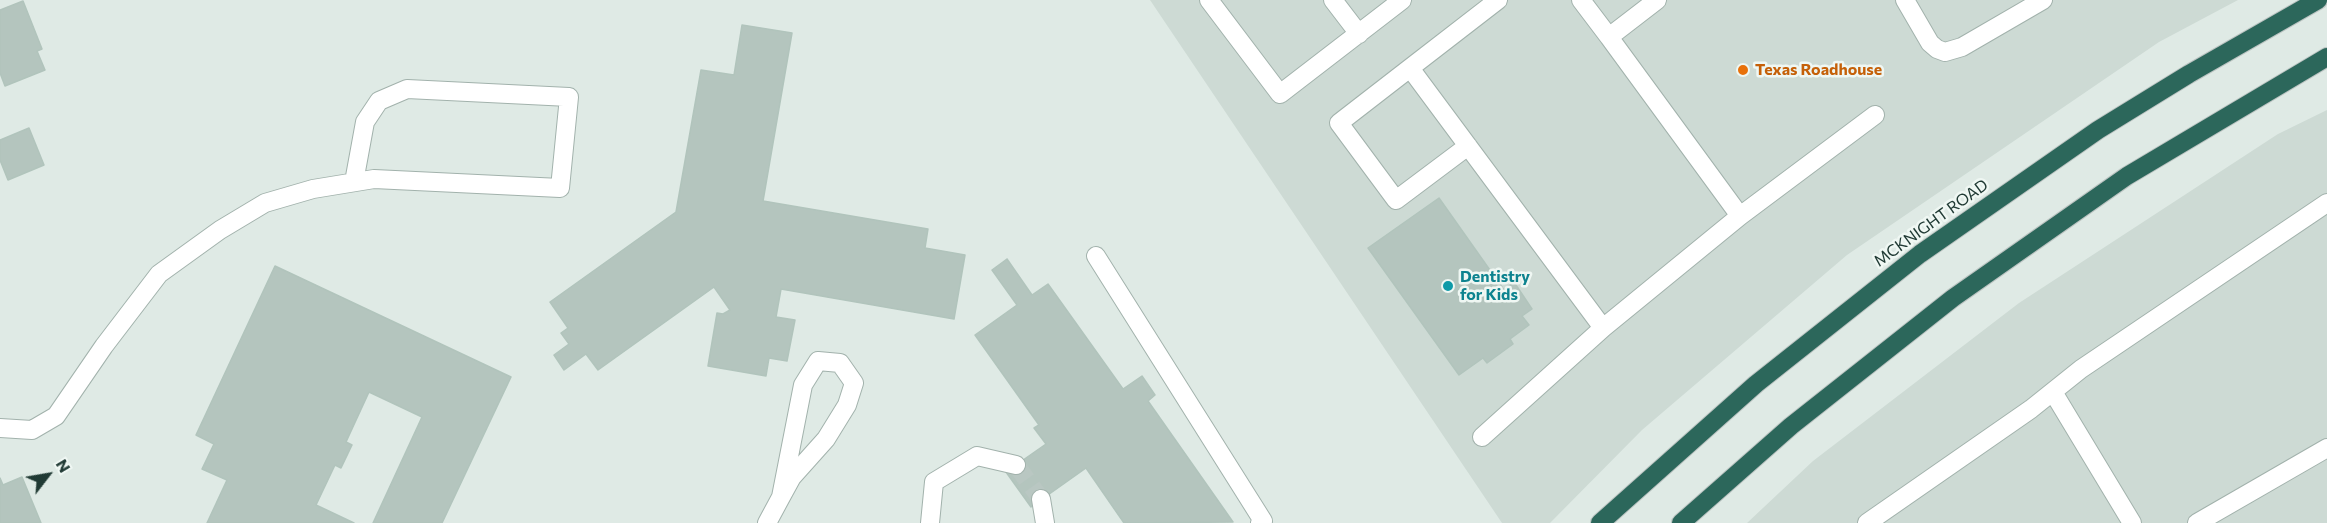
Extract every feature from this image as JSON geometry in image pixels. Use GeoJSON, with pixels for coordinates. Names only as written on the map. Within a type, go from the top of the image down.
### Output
{"type":"FeatureCollection","features":[{"type":"Feature","properties":{"kind":"highway","name":"MCKNIGHT ROAD"},"geometry":{"type":"LineString","coordinates":[[1600,523],[1756,384],[1920,254],[2097,130],[2318,0]]}},
{"type":"Feature","properties":{"kind":"highway"},"geometry":{"type":"LineString","coordinates":[[1681,523],[1791,426],[1953,297],[2127,176],[2327,57]]}},
{"type":"Feature","properties":{"kind":"lane"},"geometry":{"type":"LineString","coordinates":[[1209,0],[1280,94],[1402,0]]}},
{"type":"Feature","properties":{"kind":"lane"},"geometry":{"type":"LineString","coordinates":[[1333,0],[1359,34]]}},
{"type":"Feature","properties":{"kind":"lane"},"geometry":{"type":"LineString","coordinates":[[1468,146],[1396,200],[1339,123],[1498,0]]}},
{"type":"Feature","properties":{"kind":"lane"},"geometry":{"type":"LineString","coordinates":[[1581,0],[1740,216]]}},
{"type":"Feature","properties":{"kind":"lane"},"geometry":{"type":"LineString","coordinates":[[1609,37],[1657,0]]}},
{"type":"Feature","properties":{"kind":"lane"},"geometry":{"type":"LineString","coordinates":[[1905,0],[1930,43],[1945,52],[1962,47],[2043,0]]}},
{"type":"Feature","properties":{"kind":"lane"},"geometry":{"type":"LineString","coordinates":[[1410,68],[1603,328]]}},
{"type":"Feature","properties":{"kind":"lane"},"geometry":{"type":"LineString","coordinates":[[0,428],[32,430],[57,416],[104,346],[159,274],[220,230],[265,202],[313,189],[374,179],[560,188],[569,98],[408,89],[379,101],[365,122],[354,182]]}},
{"type":"Feature","properties":{"kind":"lane"},"geometry":{"type":"LineString","coordinates":[[1482,437],[1603,328],[1740,216],[1875,115]]}},
{"type":"Feature","properties":{"kind":"lane"},"geometry":{"type":"LineString","coordinates":[[1867,523],[2031,409],[2081,369],[2327,203]]}},
{"type":"Feature","properties":{"kind":"lane"},"geometry":{"type":"LineString","coordinates":[[1096,255],[1263,521],[1260,523]]}},
{"type":"Feature","properties":{"kind":"lane"},"geometry":{"type":"LineString","coordinates":[[767,523],[792,477],[826,439],[847,405],[854,383],[840,363],[818,361],[803,385],[781,497]]}},
{"type":"Feature","properties":{"kind":"lane"},"geometry":{"type":"LineString","coordinates":[[2053,392],[2132,523]]}},
{"type":"Feature","properties":{"kind":"lane"},"geometry":{"type":"LineString","coordinates":[[2197,523],[2327,448]]}},
{"type":"Feature","properties":{"kind":"lane"},"geometry":{"type":"LineString","coordinates":[[930,523],[934,482],[977,456],[1016,465]]}},
{"type":"Feature","properties":{"kind":"lane"},"geometry":{"type":"LineString","coordinates":[[1041,500],[1045,523]]}},
{"type":"Feature","properties":{"kind":"shaded area"},"geometry":{"type":"Polygon","coordinates":[[[1150,0],[2238,0],[2159,42],[1847,255],[1642,430],[1550,523],[1502,523],[1150,0]]]}},
{"type":"Feature","properties":{"kind":"shaded area"},"geometry":{"type":"Polygon","coordinates":[[[2327,110],[2327,523],[1747,523],[1813,461],[2019,303],[2278,134],[2327,110]]]}},
{"type":"Feature","properties":{"kind":"building"},"geometry":{"type":"Polygon","coordinates":[[[23,1],[42,49],[37,51],[45,70],[5,86],[0,73],[0,10],[23,1]]]}},
{"type":"Feature","properties":{"kind":"building"},"geometry":{"type":"Polygon","coordinates":[[[742,25],[792,33],[763,201],[928,229],[925,248],[965,255],[954,319],[781,289],[776,317],[795,320],[787,361],[769,358],[766,376],[708,366],[717,313],[723,314],[730,310],[714,287],[598,370],[586,354],[564,370],[554,355],[569,344],[561,333],[568,328],[550,302],[676,212],[701,70],[734,75],[742,25]]]}},
{"type":"Feature","properties":{"kind":"building"},"geometry":{"type":"Polygon","coordinates":[[[29,128],[44,165],[8,180],[0,160],[0,140],[29,128]]]}},
{"type":"Feature","properties":{"kind":"building","name":"Dentistry for Kids"},"geometry":{"type":"Polygon","coordinates":[[[1439,198],[1504,290],[1514,282],[1532,309],[1522,316],[1529,325],[1510,339],[1513,344],[1487,363],[1483,358],[1459,375],[1368,248],[1439,198]]]}},
{"type":"Feature","properties":{"kind":"building"},"geometry":{"type":"Polygon","coordinates":[[[1007,259],[1032,295],[1048,284],[1123,389],[1142,376],[1155,395],[1148,401],[1233,522],[1124,523],[1086,468],[1031,507],[1006,472],[1046,444],[1034,428],[1039,425],[975,335],[1017,305],[992,270],[1007,259]]]}},
{"type":"Feature","properties":{"kind":"building"},"geometry":{"type":"Polygon","coordinates":[[[275,266],[511,377],[442,523],[373,523],[422,417],[369,392],[346,442],[352,445],[341,468],[335,465],[316,505],[354,523],[207,523],[227,480],[202,469],[214,444],[196,435],[275,266]]]}},
{"type":"Feature","properties":{"kind":"building"},"geometry":{"type":"Polygon","coordinates":[[[22,477],[41,523],[0,523],[0,478],[3,485],[22,477]]]}},
{"type":"Feature","properties":{"kind":"tunnel"},"geometry":{"type":"LineString","coordinates":[[1016,465],[1041,499]]}},
{"type":"Feature","properties":{"kind":"place","name":"Texas Roadhouse"},"geometry":{"type":"Point","coordinates":[1743,70]}},
{"type":"Feature","properties":{"kind":"place","name":"Dentistry for Kids"},"geometry":{"type":"Point","coordinates":[1448,286]}}]}
